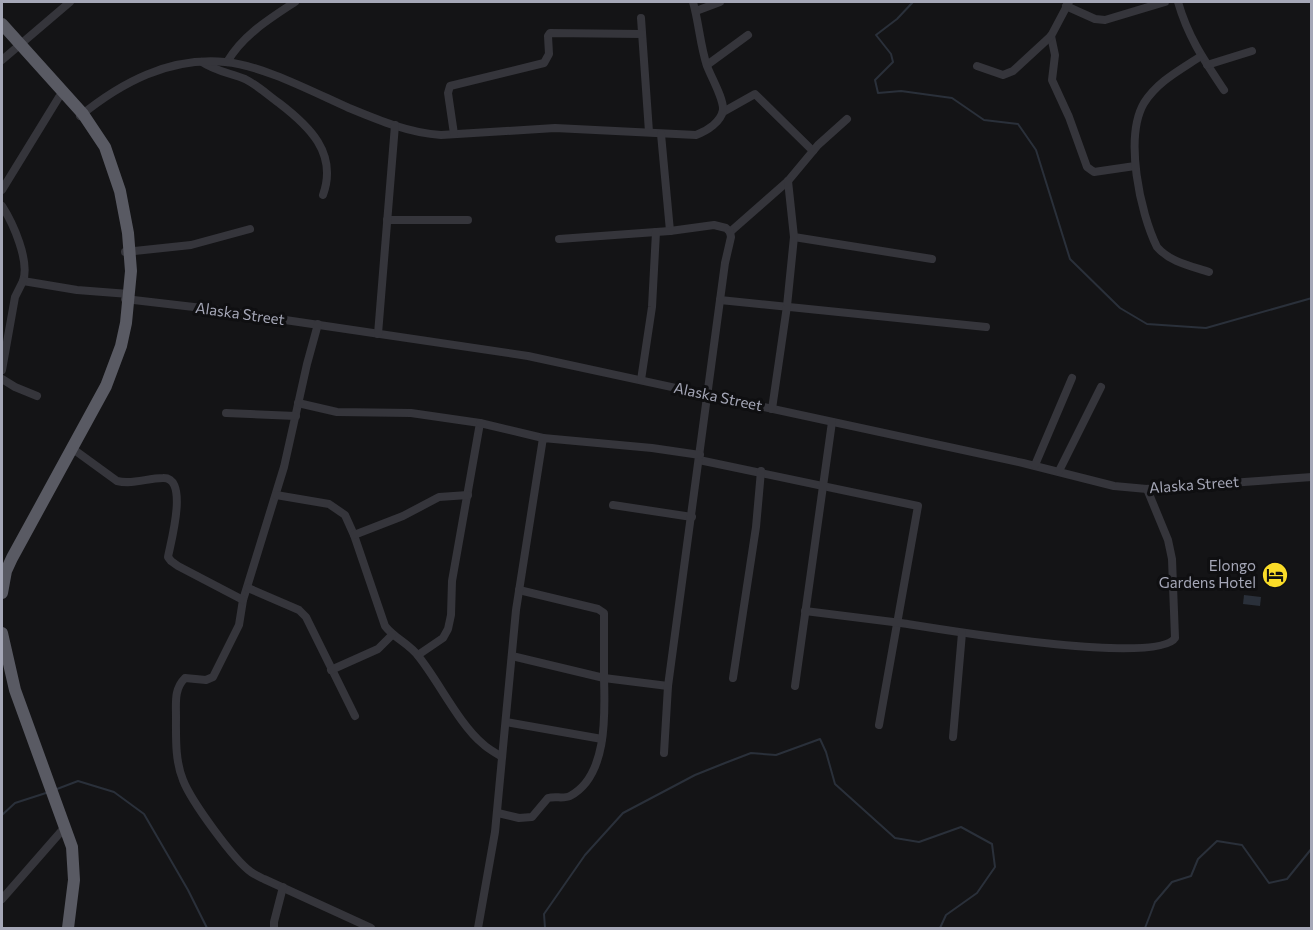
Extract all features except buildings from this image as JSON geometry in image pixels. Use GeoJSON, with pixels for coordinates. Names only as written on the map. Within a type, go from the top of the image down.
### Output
{"type":"FeatureCollection","features":[{"type":"Feature","properties":{"kind":"highway"},"geometry":{"type":"LineString","coordinates":[[2,24],[59,97],[81,116]]}},
{"type":"Feature","properties":{"kind":"highway"},"geometry":{"type":"LineString","coordinates":[[2,32],[18,46],[81,116],[105,147],[116,175],[124,212],[126,252],[126,297],[121,346],[106,386],[73,449],[44,494],[2,568]]}},
{"type":"Feature","properties":{"kind":"highway"},"geometry":{"type":"LineString","coordinates":[[2,592],[6,571],[101,384],[115,345],[126,297]]}},
{"type":"Feature","properties":{"kind":"highway"},"geometry":{"type":"LineString","coordinates":[[2,633],[15,690],[72,847],[74,880],[68,928]]}},
{"type":"Feature","properties":{"kind":"highway"},"geometry":{"type":"LineString","coordinates":[[2,659],[9,691],[28,742],[36,750]]}},
{"type":"Feature","properties":{"kind":"street"},"geometry":{"type":"LineString","coordinates":[[2,60],[70,2]]}},
{"type":"Feature","properties":{"kind":"street"},"geometry":{"type":"LineString","coordinates":[[227,62],[236,47],[249,33],[295,2]]}},
{"type":"Feature","properties":{"kind":"street"},"geometry":{"type":"LineString","coordinates":[[693,2],[707,65],[723,112]]}},
{"type":"Feature","properties":{"kind":"street"},"geometry":{"type":"LineString","coordinates":[[696,11],[720,2]]}},
{"type":"Feature","properties":{"kind":"street"},"geometry":{"type":"LineString","coordinates":[[977,66],[1003,75],[1008,74],[1051,36],[1068,4],[1100,20],[1165,2]]}},
{"type":"Feature","properties":{"kind":"street"},"geometry":{"type":"LineString","coordinates":[[1179,2],[1184,24],[1201,56],[1224,90]]}},
{"type":"Feature","properties":{"kind":"street"},"geometry":{"type":"LineString","coordinates":[[641,18],[649,132]]}},
{"type":"Feature","properties":{"kind":"street"},"geometry":{"type":"LineString","coordinates":[[454,134],[448,93],[450,86],[544,63],[549,54],[548,34],[550,33],[642,34]]}},
{"type":"Feature","properties":{"kind":"street"},"geometry":{"type":"LineString","coordinates":[[707,65],[748,35]]}},
{"type":"Feature","properties":{"kind":"street"},"geometry":{"type":"LineString","coordinates":[[1051,36],[1055,56],[1052,80],[1069,117],[1087,167],[1094,172],[1135,166]]}},
{"type":"Feature","properties":{"kind":"street"},"geometry":{"type":"LineString","coordinates":[[1207,65],[1252,51]]}},
{"type":"Feature","properties":{"kind":"street"},"geometry":{"type":"LineString","coordinates":[[1201,56],[1163,81],[1144,104],[1138,115],[1135,166],[1138,191],[1157,247],[1162,253],[1176,261],[1209,272]]}},
{"type":"Feature","properties":{"kind":"street"},"geometry":{"type":"LineString","coordinates":[[200,62],[212,69],[255,84],[296,116],[316,136],[322,149],[328,180],[323,195]]}},
{"type":"Feature","properties":{"kind":"street"},"geometry":{"type":"LineString","coordinates":[[81,116],[122,85],[149,73],[200,62],[227,62],[259,70],[395,125],[422,133],[454,134],[555,128],[688,136],[704,132],[714,125],[723,112],[755,94],[813,151]]}},
{"type":"Feature","properties":{"kind":"street"},"geometry":{"type":"LineString","coordinates":[[2,190],[59,97]]}},
{"type":"Feature","properties":{"kind":"street"},"geometry":{"type":"LineString","coordinates":[[730,232],[788,181],[813,151],[847,119]]}},
{"type":"Feature","properties":{"kind":"street"},"geometry":{"type":"LineString","coordinates":[[378,334],[395,125]]}},
{"type":"Feature","properties":{"kind":"street"},"geometry":{"type":"LineString","coordinates":[[661,134],[670,231]]}},
{"type":"Feature","properties":{"kind":"street"},"geometry":{"type":"LineString","coordinates":[[772,409],[794,237],[788,181]]}},
{"type":"Feature","properties":{"kind":"street"},"geometry":{"type":"LineString","coordinates":[[2,206],[16,234],[25,269],[23,281],[15,297],[2,370]]}},
{"type":"Feature","properties":{"kind":"street"},"geometry":{"type":"LineString","coordinates":[[387,220],[468,220]]}},
{"type":"Feature","properties":{"kind":"street"},"geometry":{"type":"LineString","coordinates":[[559,238],[670,231],[714,225],[726,228],[732,237],[725,264],[668,686],[664,753]]}},
{"type":"Feature","properties":{"kind":"street"},"geometry":{"type":"LineString","coordinates":[[126,252],[191,245],[250,229]]}},
{"type":"Feature","properties":{"kind":"street"},"geometry":{"type":"LineString","coordinates":[[641,380],[652,307],[656,232]]}},
{"type":"Feature","properties":{"kind":"street"},"geometry":{"type":"LineString","coordinates":[[794,237],[932,259]]}},
{"type":"Feature","properties":{"kind":"street","name":"Alaska Street"},"geometry":{"type":"LineString","coordinates":[[23,281],[528,356],[1035,465],[1114,486],[1147,489],[1311,477]]}},
{"type":"Feature","properties":{"kind":"street"},"geometry":{"type":"LineString","coordinates":[[720,300],[986,327]]}},
{"type":"Feature","properties":{"kind":"street"},"geometry":{"type":"LineString","coordinates":[[318,324],[284,467],[243,600],[236,633],[213,677],[206,680],[185,678],[180,683],[176,694],[176,746],[183,780],[194,800],[224,842],[251,872],[371,928]]}},
{"type":"Feature","properties":{"kind":"street"},"geometry":{"type":"LineString","coordinates":[[1035,465],[1072,378]]}},
{"type":"Feature","properties":{"kind":"street"},"geometry":{"type":"LineString","coordinates":[[2,379],[37,396]]}},
{"type":"Feature","properties":{"kind":"street"},"geometry":{"type":"LineString","coordinates":[[1059,471],[1101,387]]}},
{"type":"Feature","properties":{"kind":"street"},"geometry":{"type":"LineString","coordinates":[[298,403],[337,411],[411,413],[480,423],[543,438],[652,448],[918,506],[879,725]]}},
{"type":"Feature","properties":{"kind":"street"},"geometry":{"type":"LineString","coordinates":[[226,413],[296,416]]}},
{"type":"Feature","properties":{"kind":"street"},"geometry":{"type":"LineString","coordinates":[[795,686],[832,422]]}},
{"type":"Feature","properties":{"kind":"street"},"geometry":{"type":"LineString","coordinates":[[418,655],[443,638],[448,629],[451,615],[452,581],[480,423]]}},
{"type":"Feature","properties":{"kind":"street"},"geometry":{"type":"LineString","coordinates":[[478,928],[498,813],[519,590],[543,438]]}},
{"type":"Feature","properties":{"kind":"street"},"geometry":{"type":"LineString","coordinates":[[73,449],[117,480],[125,483],[163,478],[173,481],[176,484],[178,501],[168,557],[171,561],[243,600]]}},
{"type":"Feature","properties":{"kind":"street"},"geometry":{"type":"LineString","coordinates":[[733,678],[756,527],[761,471]]}},
{"type":"Feature","properties":{"kind":"street"},"geometry":{"type":"LineString","coordinates":[[806,611],[962,633],[1101,648],[1136,648],[1168,644],[1175,638],[1172,559],[1162,521],[1147,489]]}},
{"type":"Feature","properties":{"kind":"street"},"geometry":{"type":"LineString","coordinates":[[276,495],[329,504],[345,514],[385,626],[392,635],[406,643],[418,655],[471,731],[483,744],[502,757]]}},
{"type":"Feature","properties":{"kind":"street"},"geometry":{"type":"LineString","coordinates":[[354,535],[403,516],[439,497],[468,495]]}},
{"type":"Feature","properties":{"kind":"street"},"geometry":{"type":"LineString","coordinates":[[613,505],[692,517]]}},
{"type":"Feature","properties":{"kind":"street"},"geometry":{"type":"LineString","coordinates":[[248,588],[299,610],[306,617],[355,716]]}},
{"type":"Feature","properties":{"kind":"street"},"geometry":{"type":"LineString","coordinates":[[498,813],[519,818],[532,817],[548,798],[570,796],[592,774],[602,740],[605,714],[604,613],[602,610],[519,590]]}},
{"type":"Feature","properties":{"kind":"street"},"geometry":{"type":"LineString","coordinates":[[953,737],[962,633]]}},
{"type":"Feature","properties":{"kind":"street"},"geometry":{"type":"LineString","coordinates":[[331,670],[378,649],[392,635]]}},
{"type":"Feature","properties":{"kind":"street"},"geometry":{"type":"LineString","coordinates":[[512,656],[604,678],[668,686]]}},
{"type":"Feature","properties":{"kind":"street"},"geometry":{"type":"LineString","coordinates":[[506,722],[602,740]]}},
{"type":"Feature","properties":{"kind":"street"},"geometry":{"type":"LineString","coordinates":[[2,899],[65,827]]}},
{"type":"Feature","properties":{"kind":"street"},"geometry":{"type":"LineString","coordinates":[[274,928],[283,888]]}},
{"type":"Feature","properties":{"kind":"shaded area"},"geometry":{"type":"Polygon","coordinates":[[[1244,595],[1261,597],[1260,606],[1243,604],[1244,595]]]}},
{"type":"Feature","properties":{"kind":"waterway"},"geometry":{"type":"LineString","coordinates":[[913,2],[897,19],[876,35],[891,54],[893,62],[875,80],[878,93],[901,91],[952,98],[984,120],[1018,124],[1036,150],[1070,259],[1120,308],[1147,324],[1206,328],[1312,298]]}},
{"type":"Feature","properties":{"kind":"waterway"},"geometry":{"type":"LineString","coordinates":[[545,928],[544,914],[585,855],[623,813],[695,775],[751,753],[776,755],[820,739],[835,784],[895,838],[919,842],[961,827],[992,844],[995,867],[977,893],[946,915],[940,928]]}},
{"type":"Feature","properties":{"kind":"waterway"},"geometry":{"type":"LineString","coordinates":[[57,789],[78,781],[114,792],[144,814],[207,928]]}},
{"type":"Feature","properties":{"kind":"waterway"},"geometry":{"type":"LineString","coordinates":[[2,815],[15,803],[49,792]]}},
{"type":"Feature","properties":{"kind":"waterway"},"geometry":{"type":"LineString","coordinates":[[1145,928],[1155,902],[1172,882],[1191,876],[1198,859],[1217,841],[1242,845],[1269,883],[1287,879],[1312,848]]}},
{"type":"Feature","properties":{"kind":"place","name":"Elongo Gardens Hotel"},"geometry":{"type":"Point","coordinates":[1275,575]}}]}
